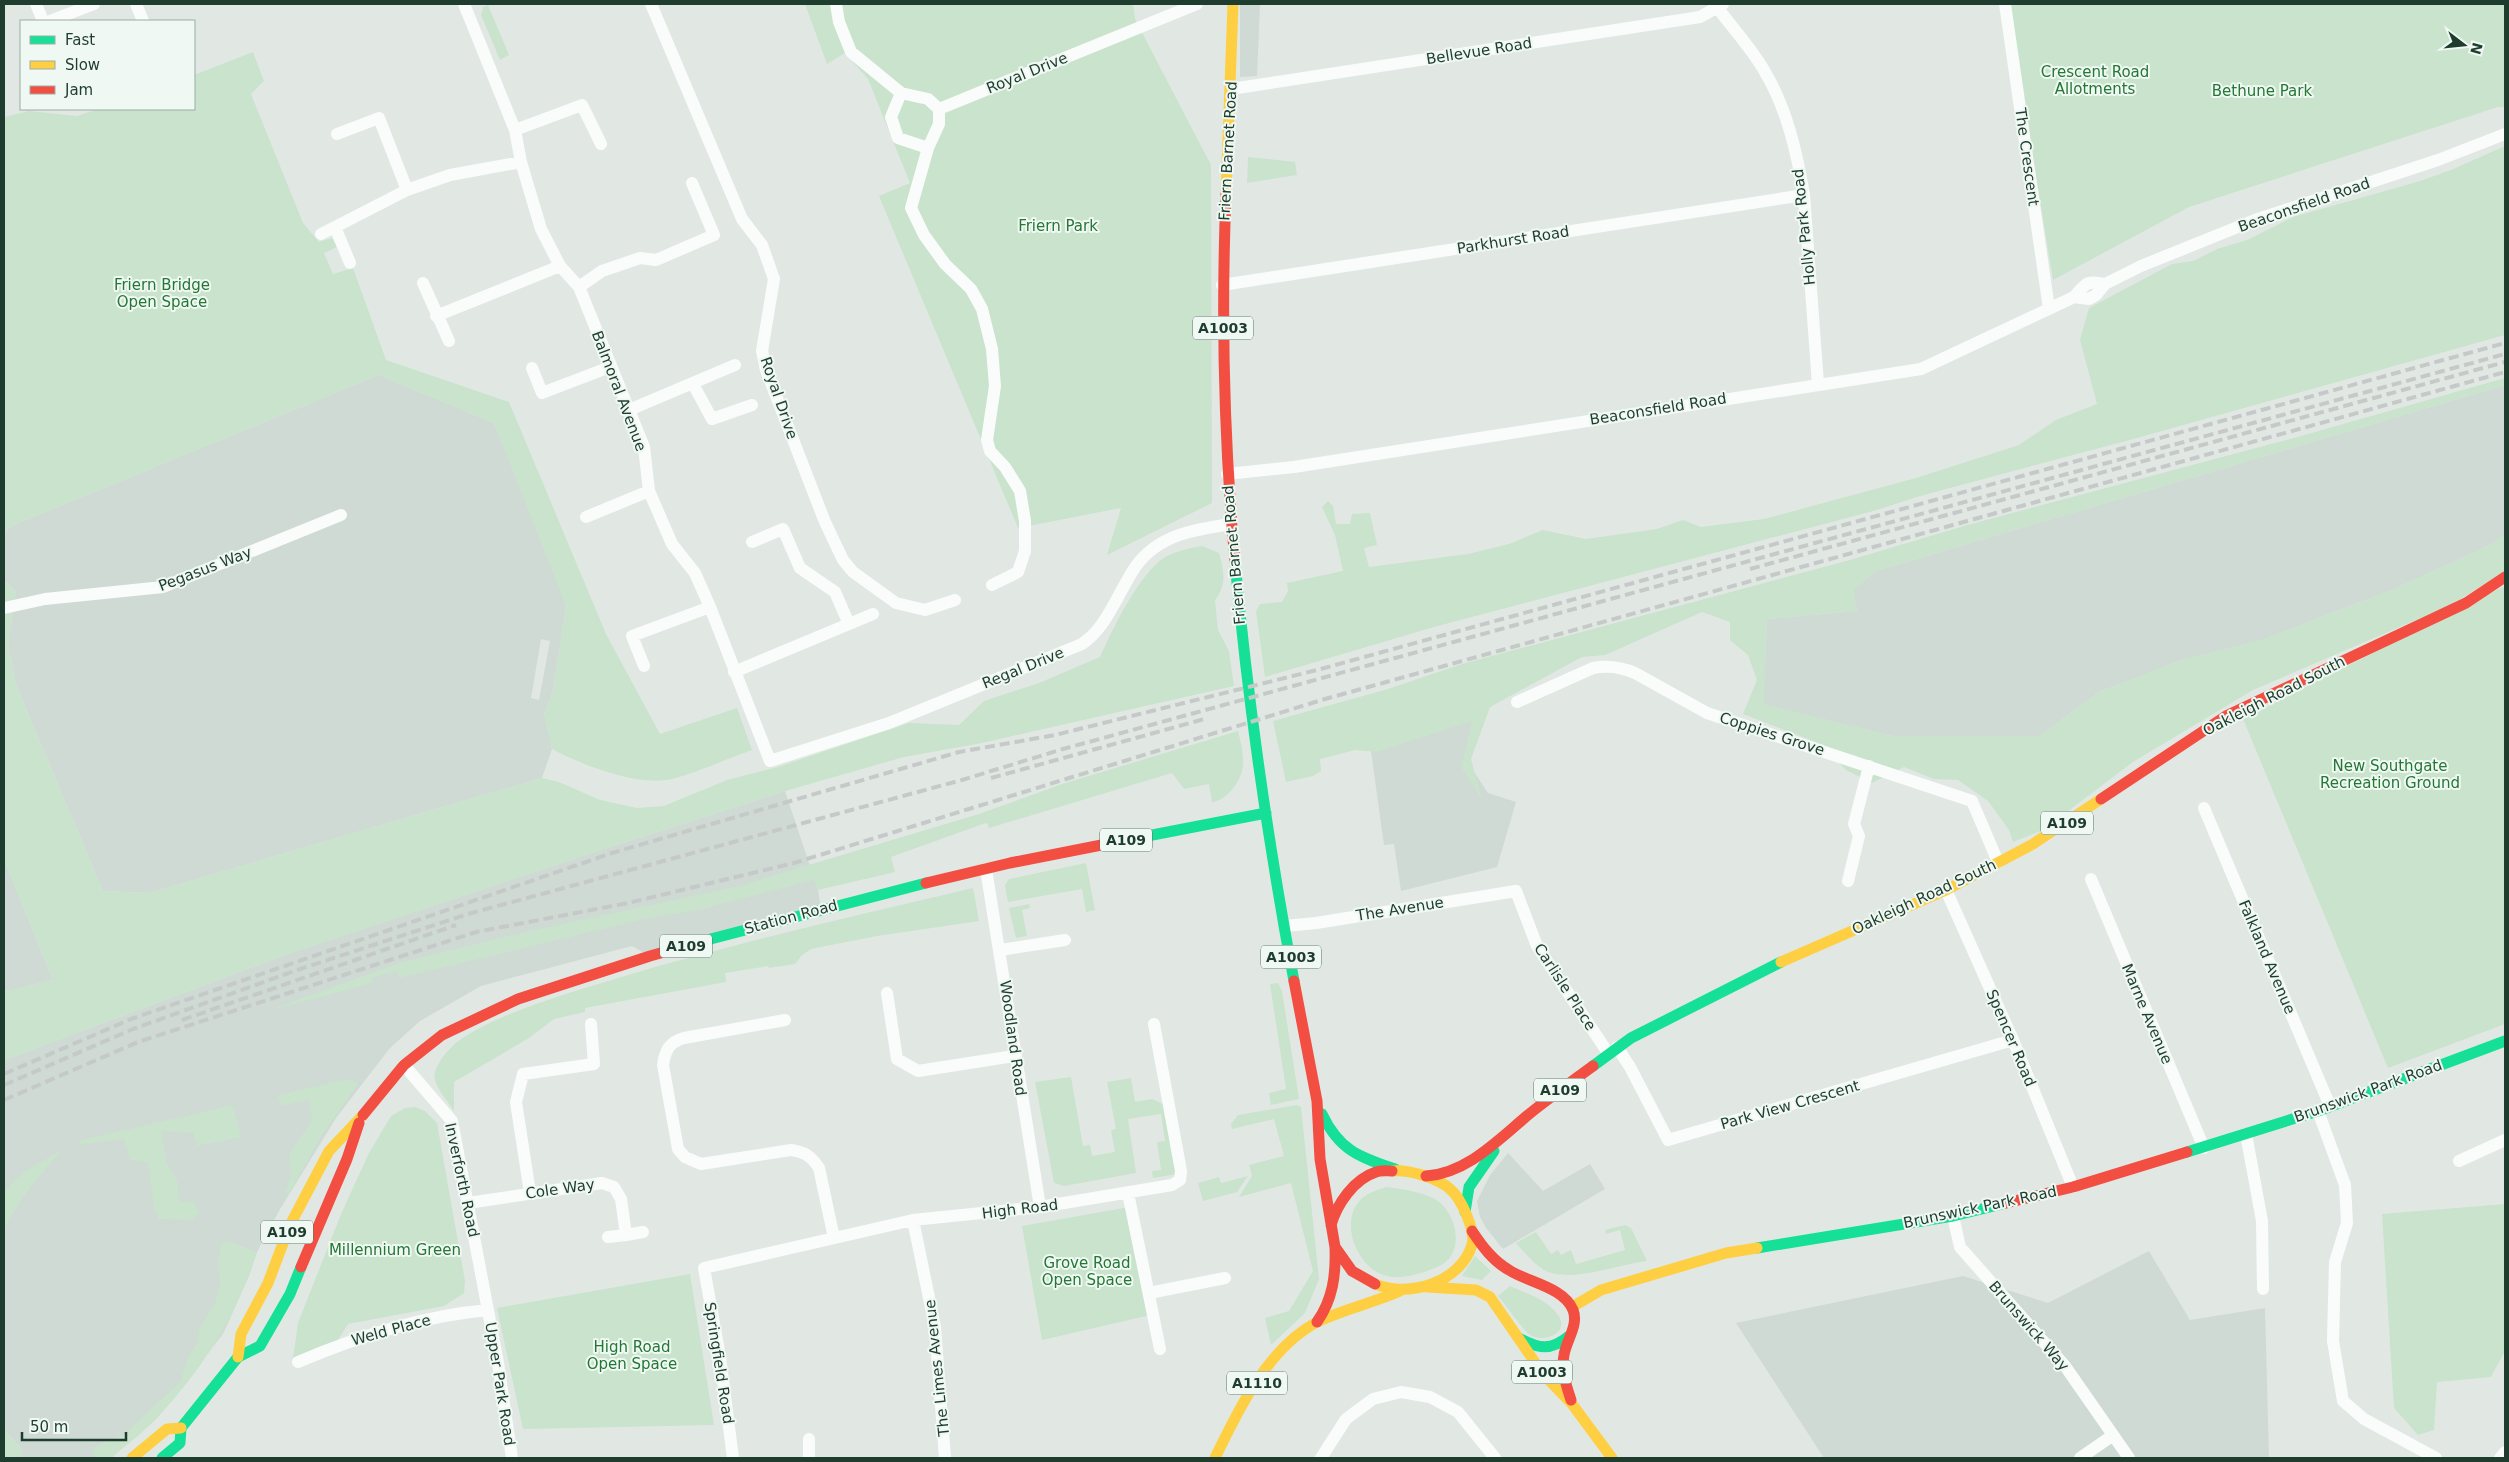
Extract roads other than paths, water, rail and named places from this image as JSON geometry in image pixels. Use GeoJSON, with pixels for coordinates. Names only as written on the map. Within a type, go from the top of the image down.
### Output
{"type":"FeatureCollection","features":[{"type":"Feature","properties":{"kind":"main road","name":"Friern Barnet Road"},"geometry":{"type":"LineString","coordinates":[[1233,4],[1222,285],[1227,474],[1243,651],[1266,813],[1317,1101],[1320,1159],[1331,1225]]}},
{"type":"Feature","properties":{"kind":"main road","name":"Oakleigh Road South"},"geometry":{"type":"LineString","coordinates":[[1420,1176],[1443,1175],[1454,1170],[1505,1136],[1536,1108],[1613,1050],[1655,1024],[1784,961],[1946,890],[2033,844],[2084,812],[2226,716],[2466,603],[2505,577]]}},
{"type":"Feature","properties":{"kind":"main road","name":"Station Road"},"geometry":{"type":"LineString","coordinates":[[238,1357],[241,1334],[268,1283],[285,1236],[306,1192],[329,1151],[360,1119],[404,1066],[442,1035],[518,999],[556,986],[650,956],[784,919],[909,886],[986,869],[1266,813]]}},
{"type":"Feature","properties":{"kind":"main road","name":"Brunswick Park Road"},"geometry":{"type":"LineString","coordinates":[[1572,1307],[1601,1290],[1726,1253],[1953,1216],[2073,1187],[2204,1148],[2318,1111],[2505,1041]]}},
{"type":"Feature","properties":{"kind":"main road","name":"Friern Barnet Road"},"geometry":{"type":"LineString","coordinates":[[1317,1101],[1330,1133],[1342,1147],[1358,1156],[1399,1170]]}},
{"type":"Feature","properties":{"kind":"main road","name":"Station Road"},"geometry":{"type":"LineString","coordinates":[[162,1458],[180,1443],[181,1428],[238,1357],[260,1346],[290,1294],[319,1221],[347,1159],[360,1119]]}},
{"type":"Feature","properties":{"kind":"main road","name":"Oakleigh Road South"},"geometry":{"type":"LineString","coordinates":[[1465,1212],[1464,1201],[1473,1178],[1505,1136]]}},
{"type":"Feature","properties":{"kind":"main road","name":"A1003"},"geometry":{"type":"LineString","coordinates":[[1572,1404],[1563,1375],[1564,1355],[1576,1318],[1572,1307],[1565,1299],[1499,1264],[1472,1230],[1465,1212],[1451,1189],[1444,1184],[1399,1170],[1376,1172],[1356,1185],[1336,1208],[1331,1225],[1335,1247],[1352,1271],[1361,1278],[1389,1290],[1400,1291],[1424,1287],[1457,1288],[1486,1294],[1494,1301],[1547,1380],[1572,1404],[1612,1458]]}},
{"type":"Feature","properties":{"kind":"main road"},"geometry":{"type":"LineString","coordinates":[[285,1236],[297,1240],[304,1222],[319,1221]]}},
{"type":"Feature","properties":{"kind":"main road","name":"A1003"},"geometry":{"type":"LineString","coordinates":[[1424,1287],[1444,1278],[1457,1268],[1472,1244],[1472,1230]]}},
{"type":"Feature","properties":{"kind":"main road","name":"A1110"},"geometry":{"type":"LineString","coordinates":[[1215,1458],[1242,1406],[1278,1355],[1291,1341],[1317,1322],[1326,1310],[1331,1298],[1336,1269],[1335,1247]]}},
{"type":"Feature","properties":{"kind":"main road","name":"A1110"},"geometry":{"type":"LineString","coordinates":[[1317,1322],[1378,1302],[1400,1291]]}},
{"type":"Feature","properties":{"kind":"main road","name":"A1003"},"geometry":{"type":"LineString","coordinates":[[1517,1337],[1530,1345],[1550,1349],[1557,1347],[1569,1336]]}},
{"type":"Feature","properties":{"kind":"main road"},"geometry":{"type":"LineString","coordinates":[[132,1458],[167,1429],[181,1428]]}},
{"type":"Feature","properties":{"kind":"street"},"geometry":{"type":"LineString","coordinates":[[36,4],[43,20]]}},
{"type":"Feature","properties":{"kind":"street"},"geometry":{"type":"LineString","coordinates":[[53,20],[94,4]]}},
{"type":"Feature","properties":{"kind":"street"},"geometry":{"type":"LineString","coordinates":[[136,4],[143,20]]}},
{"type":"Feature","properties":{"kind":"street","name":"Balmoral Avenue"},"geometry":{"type":"LineString","coordinates":[[464,4],[515,130],[521,162],[541,230],[560,266],[579,287],[644,447],[649,491],[672,544],[695,574],[710,607],[770,761]]}},
{"type":"Feature","properties":{"kind":"street","name":"Royal Drive"},"geometry":{"type":"LineString","coordinates":[[651,4],[742,219],[762,245],[774,279],[762,350],[766,370],[825,522],[843,560],[853,572],[896,603],[925,610],[955,600]]}},
{"type":"Feature","properties":{"kind":"street"},"geometry":{"type":"LineString","coordinates":[[836,4],[839,22],[851,52],[900,93],[928,99],[939,109],[939,124],[928,148],[911,208],[924,235],[945,264],[971,290],[982,309],[992,349],[994,386],[987,440],[990,451],[1005,467],[1020,491],[1025,521],[1025,551],[1018,572],[992,585]]}},
{"type":"Feature","properties":{"kind":"street","name":"Royal Drive"},"geometry":{"type":"LineString","coordinates":[[939,109],[1197,4]]}},
{"type":"Feature","properties":{"kind":"street","name":"The Crescent"},"geometry":{"type":"LineString","coordinates":[[2006,4],[2048,309]]}},
{"type":"Feature","properties":{"kind":"street","name":"Bellevue Road"},"geometry":{"type":"LineString","coordinates":[[1231,89],[1700,17],[1719,5]]}},
{"type":"Feature","properties":{"kind":"street","name":"Holly Park Road"},"geometry":{"type":"LineString","coordinates":[[1719,5],[1764,70],[1781,102],[1800,169],[1804,195],[1818,384]]}},
{"type":"Feature","properties":{"kind":"street"},"geometry":{"type":"LineString","coordinates":[[900,93],[890,117],[898,138],[928,148]]}},
{"type":"Feature","properties":{"kind":"street"},"geometry":{"type":"LineString","coordinates":[[515,130],[582,105],[601,144]]}},
{"type":"Feature","properties":{"kind":"street"},"geometry":{"type":"LineString","coordinates":[[337,134],[378,118],[406,190]]}},
{"type":"Feature","properties":{"kind":"street","name":"Beaconsfield Road"},"geometry":{"type":"LineString","coordinates":[[1227,474],[1294,467],[1921,369],[2074,297],[2088,283],[2105,284],[2141,266],[2255,220],[2438,160],[2505,134]]}},
{"type":"Feature","properties":{"kind":"street"},"geometry":{"type":"LineString","coordinates":[[321,234],[406,190],[450,175],[521,162]]}},
{"type":"Feature","properties":{"kind":"street"},"geometry":{"type":"LineString","coordinates":[[579,287],[602,271],[640,258],[656,260],[714,236],[692,183]]}},
{"type":"Feature","properties":{"kind":"street","name":"Parkhurst Road"},"geometry":{"type":"LineString","coordinates":[[1222,285],[1804,195]]}},
{"type":"Feature","properties":{"kind":"street"},"geometry":{"type":"LineString","coordinates":[[335,227],[350,263]]}},
{"type":"Feature","properties":{"kind":"street"},"geometry":{"type":"LineString","coordinates":[[436,316],[560,266]]}},
{"type":"Feature","properties":{"kind":"street"},"geometry":{"type":"LineString","coordinates":[[423,283],[436,316],[449,341]]}},
{"type":"Feature","properties":{"kind":"street"},"geometry":{"type":"LineString","coordinates":[[629,410],[735,365]]}},
{"type":"Feature","properties":{"kind":"street"},"geometry":{"type":"LineString","coordinates":[[532,368],[542,393],[610,367]]}},
{"type":"Feature","properties":{"kind":"street"},"geometry":{"type":"LineString","coordinates":[[693,384],[712,419],[752,405]]}},
{"type":"Feature","properties":{"kind":"street"},"geometry":{"type":"LineString","coordinates":[[586,516],[649,491]]}},
{"type":"Feature","properties":{"kind":"street","name":"Pegasus Way"},"geometry":{"type":"LineString","coordinates":[[4,608],[45,599],[163,587],[341,515]]}},
{"type":"Feature","properties":{"kind":"street","name":"Regal Drive"},"geometry":{"type":"LineString","coordinates":[[770,761],[889,722],[1082,644],[1101,628],[1136,566],[1147,553],[1183,533],[1232,524]]}},
{"type":"Feature","properties":{"kind":"street"},"geometry":{"type":"LineString","coordinates":[[752,542],[783,529],[800,568],[834,592],[849,624]]}},
{"type":"Feature","properties":{"kind":"street"},"geometry":{"type":"LineString","coordinates":[[644,666],[632,636],[710,607]]}},
{"type":"Feature","properties":{"kind":"street"},"geometry":{"type":"LineString","coordinates":[[734,672],[873,614]]}},
{"type":"Feature","properties":{"kind":"street","name":"Coppies Grove"},"geometry":{"type":"LineString","coordinates":[[1517,702],[1593,668],[1612,666],[1635,672],[1707,713],[1972,800],[1998,862]]}},
{"type":"Feature","properties":{"kind":"street"},"geometry":{"type":"LineString","coordinates":[[1848,881],[1860,836],[1854,824],[1870,766]]}},
{"type":"Feature","properties":{"kind":"street","name":"Falkland Avenue"},"geometry":{"type":"LineString","coordinates":[[2204,808],[2330,1106]]}},
{"type":"Feature","properties":{"kind":"street","name":"Woodland Road"},"geometry":{"type":"LineString","coordinates":[[986,869],[1000,950],[1014,1056],[1040,1207]]}},
{"type":"Feature","properties":{"kind":"street","name":"Marne Avenue"},"geometry":{"type":"LineString","coordinates":[[2091,880],[2204,1148]]}},
{"type":"Feature","properties":{"kind":"street","name":"Spencer Road"},"geometry":{"type":"LineString","coordinates":[[1946,890],[2013,1040],[2073,1187]]}},
{"type":"Feature","properties":{"kind":"street","name":"The Avenue"},"geometry":{"type":"LineString","coordinates":[[1285,926],[1316,923],[1516,891]]}},
{"type":"Feature","properties":{"kind":"street","name":"Carlisle Place"},"geometry":{"type":"LineString","coordinates":[[1516,891],[1537,946],[1613,1050]]}},
{"type":"Feature","properties":{"kind":"street"},"geometry":{"type":"LineString","coordinates":[[1000,950],[1065,940]]}},
{"type":"Feature","properties":{"kind":"street"},"geometry":{"type":"LineString","coordinates":[[887,993],[897,1059],[910,1068],[918,1071],[1014,1056]]}},
{"type":"Feature","properties":{"kind":"street"},"geometry":{"type":"LineString","coordinates":[[785,1020],[684,1038],[670,1046],[664,1054],[663,1066],[678,1149],[685,1157],[701,1164],[791,1150],[804,1152],[813,1159],[819,1168],[834,1238]]}},
{"type":"Feature","properties":{"kind":"street"},"geometry":{"type":"LineString","coordinates":[[530,1193],[516,1102],[523,1074],[594,1064],[591,1024]]}},
{"type":"Feature","properties":{"kind":"street","name":"High Road"},"geometry":{"type":"LineString","coordinates":[[704,1268],[914,1220],[1040,1207],[1172,1185],[1180,1180],[1181,1171],[1154,1024]]}},
{"type":"Feature","properties":{"kind":"street","name":"Park View Crescent"},"geometry":{"type":"LineString","coordinates":[[1613,1050],[1630,1067],[1668,1140],[2013,1040]]}},
{"type":"Feature","properties":{"kind":"street","name":"Inverforth Road"},"geometry":{"type":"LineString","coordinates":[[404,1066],[452,1121],[488,1310]]}},
{"type":"Feature","properties":{"kind":"street"},"geometry":{"type":"LineString","coordinates":[[2318,1111],[2345,1185],[2347,1223],[2335,1262],[2333,1341],[2343,1401],[2364,1419],[2436,1458]]}},
{"type":"Feature","properties":{"kind":"street"},"geometry":{"type":"LineString","coordinates":[[2246,1134],[2262,1221],[2263,1289]]}},
{"type":"Feature","properties":{"kind":"street"},"geometry":{"type":"LineString","coordinates":[[2460,1161],[2505,1140]]}},
{"type":"Feature","properties":{"kind":"street","name":"Cole Way"},"geometry":{"type":"LineString","coordinates":[[468,1202],[602,1183],[614,1187],[621,1199],[626,1235]]}},
{"type":"Feature","properties":{"kind":"street"},"geometry":{"type":"LineString","coordinates":[[1128,1193],[1150,1293],[1160,1350]]}},
{"type":"Feature","properties":{"kind":"street","name":"Brunswick Way"},"geometry":{"type":"LineString","coordinates":[[1953,1216],[1960,1247],[2065,1366],[2128,1458]]}},
{"type":"Feature","properties":{"kind":"street","name":"The Limes Avenue"},"geometry":{"type":"LineString","coordinates":[[914,1220],[935,1327],[945,1458]]}},
{"type":"Feature","properties":{"kind":"street"},"geometry":{"type":"LineString","coordinates":[[608,1237],[643,1232]]}},
{"type":"Feature","properties":{"kind":"street","name":"Springfield Road"},"geometry":{"type":"LineString","coordinates":[[704,1268],[720,1357],[733,1458]]}},
{"type":"Feature","properties":{"kind":"street"},"geometry":{"type":"LineString","coordinates":[[1150,1293],[1226,1278]]}},
{"type":"Feature","properties":{"kind":"street","name":"Weld Place"},"geometry":{"type":"LineString","coordinates":[[298,1362],[376,1331],[458,1314],[488,1310]]}},
{"type":"Feature","properties":{"kind":"street","name":"Upper Park Road"},"geometry":{"type":"LineString","coordinates":[[488,1310],[509,1428],[512,1458]]}},
{"type":"Feature","properties":{"kind":"street"},"geometry":{"type":"LineString","coordinates":[[1321,1458],[1346,1419],[1373,1399],[1401,1392],[1430,1396],[1458,1412],[1495,1458]]}},
{"type":"Feature","properties":{"kind":"street"},"geometry":{"type":"LineString","coordinates":[[2080,1458],[2112,1436]]}},
{"type":"Feature","properties":{"kind":"street"},"geometry":{"type":"LineString","coordinates":[[809,1439],[809,1458]]}},
{"type":"Feature","properties":{"kind":"street"},"geometry":{"type":"LineString","coordinates":[[2500,1458],[2505,1452]]}},
{"type":"Feature","properties":{"kind":"railway"},"geometry":{"type":"LineString","coordinates":[[4,1074],[131,1019],[612,853],[959,752],[1055,735],[1317,670],[2505,343]]}},
{"type":"Feature","properties":{"kind":"railway"},"geometry":{"type":"LineString","coordinates":[[4,1085],[133,1029],[300,969],[468,914],[962,780],[1063,749],[2505,354]]}},
{"type":"Feature","properties":{"kind":"railway"},"geometry":{"type":"LineString","coordinates":[[1750,569],[2505,362]]}},
{"type":"Feature","properties":{"kind":"railway"},"geometry":{"type":"LineString","coordinates":[[4,1100],[138,1042],[476,932],[628,903],[794,863],[1325,699],[2505,372]]}},
{"type":"Feature","properties":{"kind":"railway"},"geometry":{"type":"LineString","coordinates":[[991,778],[1208,718]]}},
{"type":"Feature","properties":{"kind":"railway"},"geometry":{"type":"LineString","coordinates":[[182,1020],[456,925]]}},
{"type":"Feature","properties":{"kind":"park label","name":"Crescent Road Allotments"},"geometry":{"type":"Point","coordinates":[2095,80]}},
{"type":"Feature","properties":{"kind":"park label","name":"Bethune Park"},"geometry":{"type":"Point","coordinates":[2262,91]}},
{"type":"Feature","properties":{"kind":"park label","name":"Friern Park"},"geometry":{"type":"Point","coordinates":[1058,226]}},
{"type":"Feature","properties":{"kind":"park label","name":"Friern Bridge Open Space"},"geometry":{"type":"Point","coordinates":[162,294]}},
{"type":"Feature","properties":{"kind":"park label","name":"New Southgate Recreation Ground"},"geometry":{"type":"Point","coordinates":[2390,774]}},
{"type":"Feature","properties":{"kind":"park label","name":"Millennium Green"},"geometry":{"type":"Point","coordinates":[395,1250]}},
{"type":"Feature","properties":{"kind":"park label","name":"Grove Road Open Space"},"geometry":{"type":"Point","coordinates":[1087,1272]}},
{"type":"Feature","properties":{"kind":"park label","name":"High Road Open Space"},"geometry":{"type":"Point","coordinates":[632,1356]}}]}
